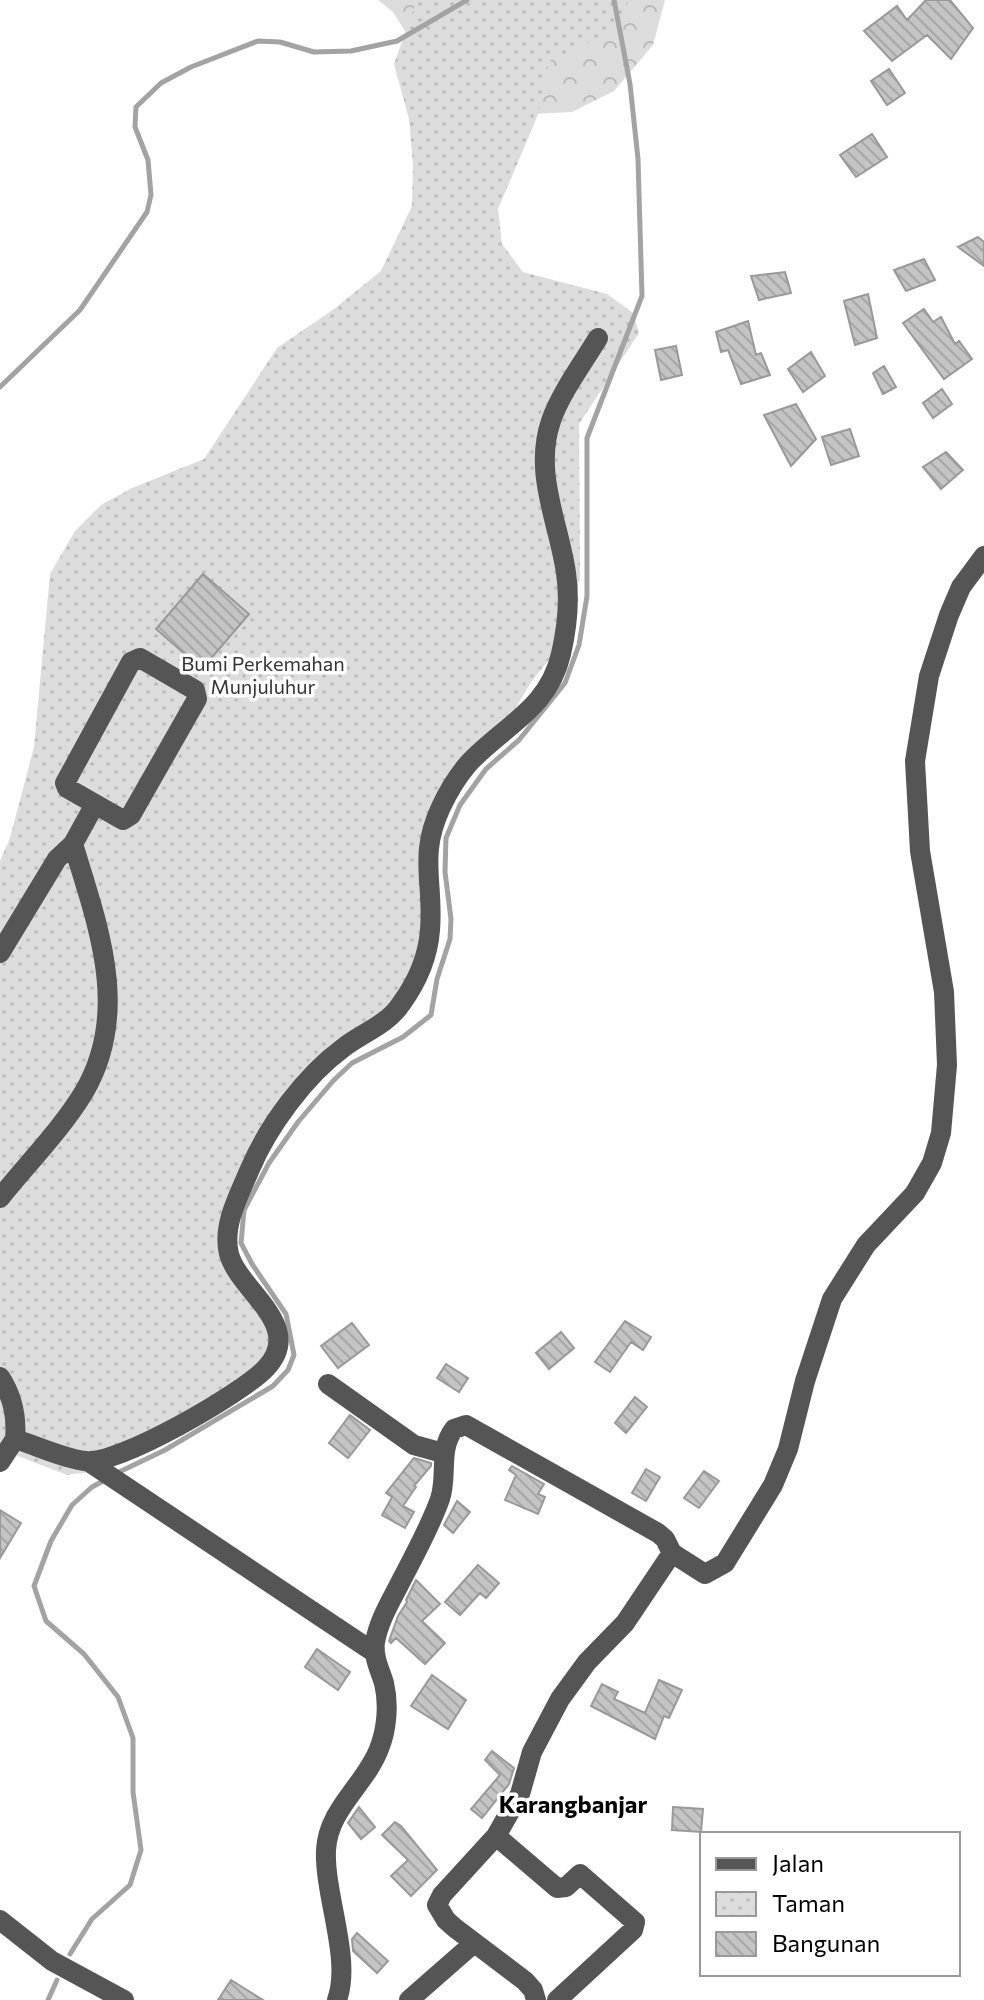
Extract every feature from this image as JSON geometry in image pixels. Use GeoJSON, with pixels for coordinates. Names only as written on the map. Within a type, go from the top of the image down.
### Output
{"type":"FeatureCollection","features":[{"type":"Feature","properties":{"kind":"street"},"geometry":{"type":"LineString","coordinates":[[100,1469],[135,1447],[176,1430],[256,1378],[273,1360],[278,1339],[277,1327],[272,1315],[243,1279],[230,1256],[228,1228],[236,1200],[271,1128],[312,1076],[345,1045],[381,1024],[398,1009],[412,989],[428,950],[431,909],[428,849],[440,810],[471,761],[535,706],[555,673],[566,630],[567,594],[566,573],[546,485],[545,453],[551,420],[598,338]]}},
{"type":"Feature","properties":{"kind":"street"},"geometry":{"type":"LineString","coordinates":[[337,2000],[341,1976],[326,1848],[339,1810],[366,1776],[380,1748],[387,1705],[375,1653],[380,1624],[439,1502],[445,1476],[443,1453],[454,1429],[466,1425],[658,1533],[672,1553],[696,1571],[705,1574],[725,1563],[773,1485],[788,1449],[805,1381],[832,1299],[866,1245],[915,1193],[932,1163],[944,1110],[947,1065],[944,992],[920,851],[915,761],[924,696],[949,615],[961,587],[984,556]]}},
{"type":"Feature","properties":{"kind":"street"},"geometry":{"type":"LineString","coordinates":[[140,658],[195,690],[197,699],[131,815],[123,820],[95,804],[67,788],[66,778],[131,662],[140,658]]}},
{"type":"Feature","properties":{"kind":"street"},"geometry":{"type":"LineString","coordinates":[[0,953],[57,859],[73,844],[95,804]]}},
{"type":"Feature","properties":{"kind":"street"},"geometry":{"type":"LineString","coordinates":[[0,1198],[84,1092],[107,1032],[109,994],[105,958],[73,844]]}},
{"type":"Feature","properties":{"kind":"street"},"geometry":{"type":"LineString","coordinates":[[0,1377],[17,1418],[15,1439],[0,1462]]}},
{"type":"Feature","properties":{"kind":"street"},"geometry":{"type":"LineString","coordinates":[[328,1384],[414,1445],[443,1453]]}},
{"type":"Feature","properties":{"kind":"street"},"geometry":{"type":"LineString","coordinates":[[15,1439],[100,1469],[375,1653]]}},
{"type":"Feature","properties":{"kind":"street"},"geometry":{"type":"LineString","coordinates":[[536,2000],[533,1990],[525,1981],[446,1920],[437,1905],[442,1895],[496,1836],[520,1794],[532,1752],[560,1699],[587,1662],[625,1623],[672,1553]]}},
{"type":"Feature","properties":{"kind":"street"},"geometry":{"type":"LineString","coordinates":[[496,1836],[557,1888],[566,1887],[580,1874],[635,1922],[633,1930],[557,2000]]}},
{"type":"Feature","properties":{"kind":"street"},"geometry":{"type":"LineString","coordinates":[[0,1920],[52,1961],[124,2000]]}},
{"type":"Feature","properties":{"kind":"street"},"geometry":{"type":"LineString","coordinates":[[409,2000],[474,1943]]}},
{"type":"Feature","properties":{"kind":"green space"},"geometry":{"type":"Polygon","coordinates":[[[378,0],[665,0],[653,45],[614,91],[572,112],[513,115],[436,81],[393,12],[378,0]]]}},
{"type":"Feature","properties":{"kind":"green space","name":"Bumi Perkemahan Munjuluhur"},"geometry":{"type":"Polygon","coordinates":[[[417,0],[629,0],[617,29],[549,61],[537,117],[498,209],[502,244],[523,272],[607,294],[633,313],[639,333],[579,424],[580,576],[567,637],[532,681],[489,751],[441,806],[421,983],[302,1084],[226,1233],[276,1342],[264,1374],[126,1462],[99,1471],[67,1475],[0,1449],[0,861],[10,838],[34,747],[50,574],[75,531],[101,505],[132,488],[204,459],[277,348],[334,309],[381,271],[412,206],[413,165],[409,119],[394,64],[417,0]]]}},
{"type":"Feature","properties":{"kind":"building"},"geometry":{"type":"Polygon","coordinates":[[[926,0],[950,0],[973,28],[951,59],[927,35],[892,61],[864,31],[897,6],[907,20],[926,0]]]}},
{"type":"Feature","properties":{"kind":"building"},"geometry":{"type":"Polygon","coordinates":[[[889,69],[905,93],[887,105],[871,81],[889,69]]]}},
{"type":"Feature","properties":{"kind":"building"},"geometry":{"type":"Polygon","coordinates":[[[872,134],[887,157],[856,177],[840,155],[872,134]]]}},
{"type":"Feature","properties":{"kind":"building"},"geometry":{"type":"Polygon","coordinates":[[[978,237],[984,242],[984,266],[958,247],[978,237]]]}},
{"type":"Feature","properties":{"kind":"building"},"geometry":{"type":"Polygon","coordinates":[[[924,259],[935,280],[906,291],[894,270],[924,259]]]}},
{"type":"Feature","properties":{"kind":"building"},"geometry":{"type":"Polygon","coordinates":[[[785,272],[791,293],[759,300],[751,276],[785,272]]]}},
{"type":"Feature","properties":{"kind":"building"},"geometry":{"type":"Polygon","coordinates":[[[868,294],[877,338],[855,345],[844,301],[868,294]]]}},
{"type":"Feature","properties":{"kind":"building"},"geometry":{"type":"Polygon","coordinates":[[[924,309],[933,322],[941,317],[955,344],[959,341],[972,359],[944,379],[903,323],[924,309]]]}},
{"type":"Feature","properties":{"kind":"building"},"geometry":{"type":"Polygon","coordinates":[[[748,321],[756,355],[761,353],[770,375],[741,384],[728,350],[721,352],[716,332],[748,321]]]}},
{"type":"Feature","properties":{"kind":"building"},"geometry":{"type":"Polygon","coordinates":[[[676,346],[682,375],[661,380],[655,350],[676,346]]]}},
{"type":"Feature","properties":{"kind":"building"},"geometry":{"type":"Polygon","coordinates":[[[811,352],[825,376],[803,392],[788,369],[811,352]]]}},
{"type":"Feature","properties":{"kind":"building"},"geometry":{"type":"Polygon","coordinates":[[[884,366],[896,387],[883,394],[873,373],[884,366]]]}},
{"type":"Feature","properties":{"kind":"building"},"geometry":{"type":"Polygon","coordinates":[[[942,389],[952,404],[933,418],[923,403],[942,389]]]}},
{"type":"Feature","properties":{"kind":"building"},"geometry":{"type":"Polygon","coordinates":[[[796,404],[816,439],[791,466],[764,415],[796,404]]]}},
{"type":"Feature","properties":{"kind":"building"},"geometry":{"type":"Polygon","coordinates":[[[850,429],[859,456],[831,465],[822,437],[850,429]]]}},
{"type":"Feature","properties":{"kind":"building"},"geometry":{"type":"Polygon","coordinates":[[[946,452],[963,470],[941,489],[923,467],[946,452]]]}},
{"type":"Feature","properties":{"kind":"building"},"geometry":{"type":"Polygon","coordinates":[[[203,574],[249,614],[202,669],[156,629],[203,574]]]}},
{"type":"Feature","properties":{"kind":"building"},"geometry":{"type":"Polygon","coordinates":[[[625,1321],[651,1337],[643,1350],[631,1342],[610,1372],[595,1362],[625,1321]]]}},
{"type":"Feature","properties":{"kind":"building"},"geometry":{"type":"Polygon","coordinates":[[[352,1323],[369,1345],[338,1368],[321,1346],[352,1323]]]}},
{"type":"Feature","properties":{"kind":"building"},"geometry":{"type":"Polygon","coordinates":[[[561,1332],[574,1348],[549,1369],[536,1353],[561,1332]]]}},
{"type":"Feature","properties":{"kind":"building"},"geometry":{"type":"Polygon","coordinates":[[[446,1364],[468,1378],[459,1392],[437,1378],[446,1364]]]}},
{"type":"Feature","properties":{"kind":"building"},"geometry":{"type":"Polygon","coordinates":[[[635,1397],[647,1407],[626,1433],[615,1423],[635,1397]]]}},
{"type":"Feature","properties":{"kind":"building"},"geometry":{"type":"Polygon","coordinates":[[[350,1415],[370,1430],[348,1458],[329,1443],[350,1415]]]}},
{"type":"Feature","properties":{"kind":"building"},"geometry":{"type":"Polygon","coordinates":[[[414,1458],[431,1463],[431,1466],[414,1486],[403,1506],[414,1512],[405,1528],[382,1515],[392,1497],[386,1493],[414,1458]]]}},
{"type":"Feature","properties":{"kind":"building"},"geometry":{"type":"Polygon","coordinates":[[[512,1466],[544,1484],[538,1494],[545,1497],[538,1514],[505,1500],[516,1475],[509,1470],[512,1466]]]}},
{"type":"Feature","properties":{"kind":"building"},"geometry":{"type":"Polygon","coordinates":[[[646,1469],[660,1477],[646,1501],[632,1493],[646,1469]]]}},
{"type":"Feature","properties":{"kind":"building"},"geometry":{"type":"Polygon","coordinates":[[[704,1471],[719,1481],[699,1508],[684,1498],[704,1471]]]}},
{"type":"Feature","properties":{"kind":"building"},"geometry":{"type":"Polygon","coordinates":[[[457,1501],[470,1512],[453,1533],[444,1525],[457,1501]]]}},
{"type":"Feature","properties":{"kind":"building"},"geometry":{"type":"Polygon","coordinates":[[[0,1510],[21,1523],[0,1558],[0,1510]]]}},
{"type":"Feature","properties":{"kind":"building"},"geometry":{"type":"Polygon","coordinates":[[[478,1565],[499,1583],[486,1598],[480,1593],[460,1615],[445,1602],[478,1565]]]}},
{"type":"Feature","properties":{"kind":"building"},"geometry":{"type":"Polygon","coordinates":[[[416,1580],[440,1604],[422,1621],[445,1643],[425,1664],[396,1638],[391,1643],[389,1641],[416,1580]]]}},
{"type":"Feature","properties":{"kind":"building"},"geometry":{"type":"Polygon","coordinates":[[[317,1649],[350,1672],[338,1690],[305,1667],[317,1649]]]}},
{"type":"Feature","properties":{"kind":"building"},"geometry":{"type":"Polygon","coordinates":[[[432,1675],[466,1700],[448,1729],[411,1706],[432,1675]]]}},
{"type":"Feature","properties":{"kind":"building"},"geometry":{"type":"Polygon","coordinates":[[[659,1680],[682,1690],[669,1718],[664,1716],[655,1739],[591,1706],[602,1684],[618,1692],[614,1699],[645,1713],[659,1680]]]}},
{"type":"Feature","properties":{"kind":"building"},"geometry":{"type":"Polygon","coordinates":[[[492,1751],[514,1768],[509,1784],[482,1818],[471,1809],[500,1775],[485,1760],[492,1751]]]}},
{"type":"Feature","properties":{"kind":"building"},"geometry":{"type":"Polygon","coordinates":[[[359,1807],[375,1827],[361,1839],[348,1823],[359,1807]]]}},
{"type":"Feature","properties":{"kind":"building"},"geometry":{"type":"Polygon","coordinates":[[[673,1807],[703,1809],[701,1832],[672,1830],[673,1807]]]}},
{"type":"Feature","properties":{"kind":"building"},"geometry":{"type":"Polygon","coordinates":[[[395,1822],[437,1870],[411,1896],[391,1876],[408,1860],[382,1835],[395,1822]]]}},
{"type":"Feature","properties":{"kind":"building"},"geometry":{"type":"Polygon","coordinates":[[[357,1933],[388,1961],[377,1973],[353,1951],[352,1939],[357,1933]]]}},
{"type":"Feature","properties":{"kind":"building"},"geometry":{"type":"Polygon","coordinates":[[[231,1980],[263,2000],[218,2000],[231,1980]]]}},
{"type":"Feature","properties":{"kind":"waterway"},"geometry":{"type":"LineString","coordinates":[[0,387],[80,310],[147,212],[151,195],[148,160],[135,127],[136,107],[161,83],[191,67],[258,41],[280,42],[314,52],[351,51],[397,41],[467,0]]}},
{"type":"Feature","properties":{"kind":"waterway"},"geometry":{"type":"LineString","coordinates":[[117,1473],[165,1450],[273,1386],[288,1370],[294,1355],[286,1314],[241,1243],[244,1210],[269,1163],[333,1081],[352,1063],[403,1037],[431,1015],[437,979],[450,939],[446,838],[460,805],[486,769],[519,740],[565,683],[579,645],[587,596],[587,438],[642,296],[638,159],[630,84],[614,0]]}},
{"type":"Feature","properties":{"kind":"waterway"},"geometry":{"type":"LineString","coordinates":[[70,1954],[92,1919],[130,1885],[141,1850],[133,1792],[133,1738],[118,1697],[84,1654],[46,1621],[34,1586],[51,1541],[72,1505],[105,1480]]}},
{"type":"Feature","properties":{"kind":"waterway"},"geometry":{"type":"LineString","coordinates":[[48,2000],[57,1980]]}},
{"type":"Feature","properties":{"kind":"district","name":"Karangbanjar"},"geometry":{"type":"Point","coordinates":[573,1803]}}]}
